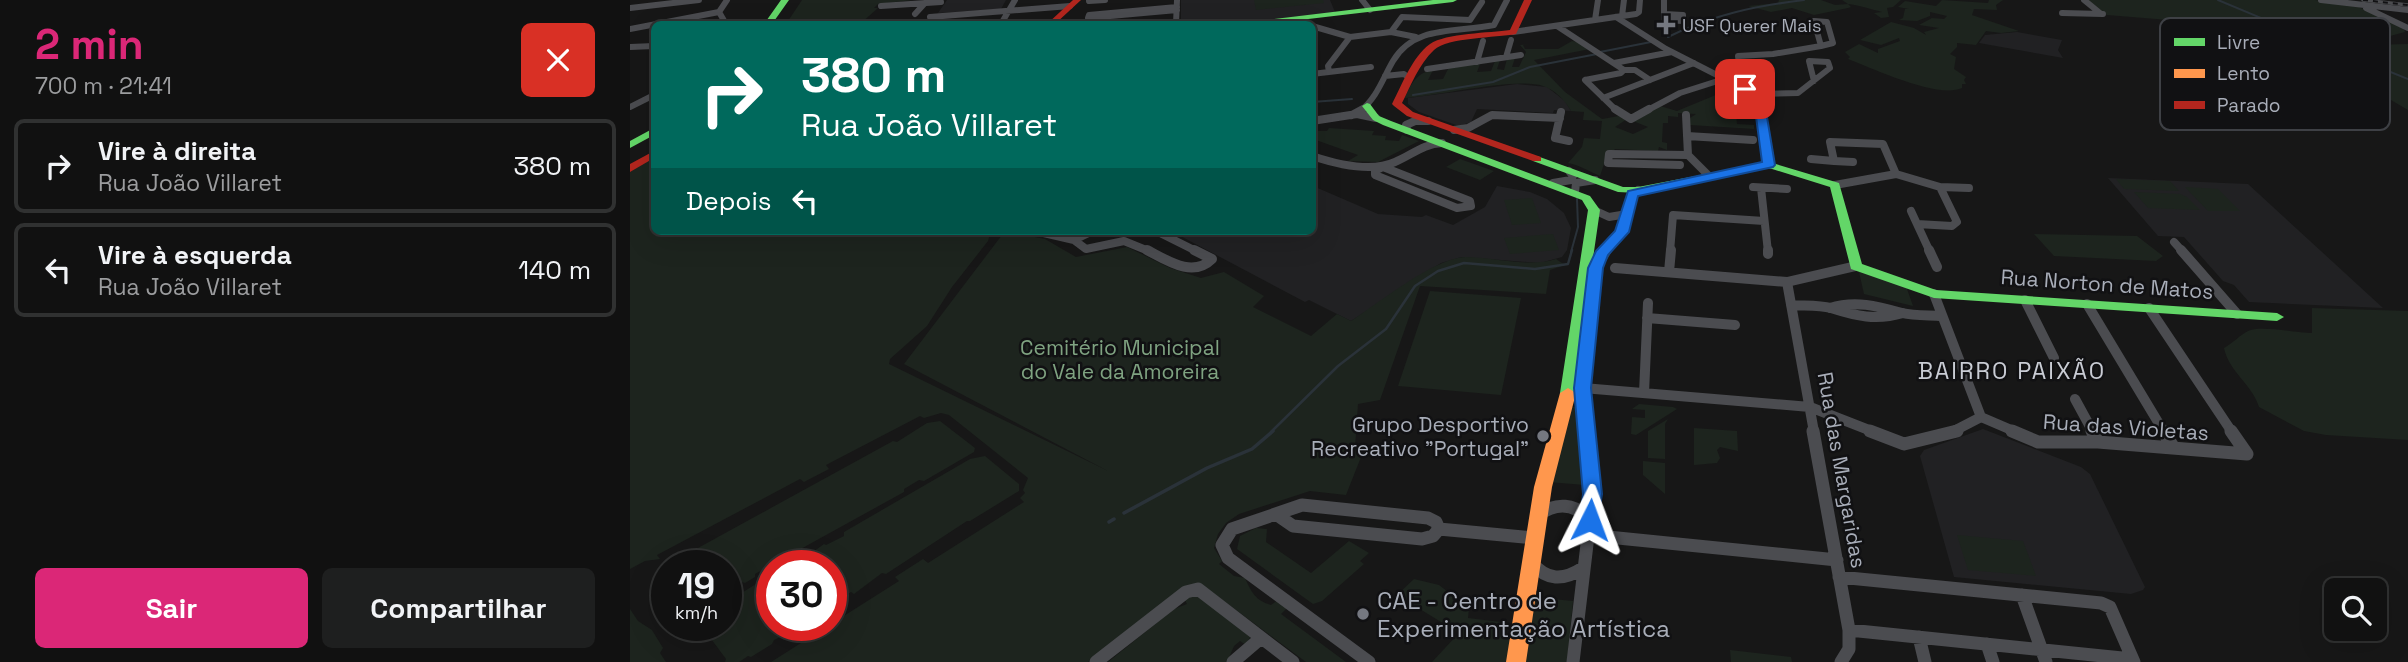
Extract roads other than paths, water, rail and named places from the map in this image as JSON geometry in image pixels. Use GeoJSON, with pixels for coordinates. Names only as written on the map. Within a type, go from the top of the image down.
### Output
{"type":"FeatureCollection","features":[{"type":"Feature","properties":{"kind":"main road"},"geometry":{"type":"LineString","coordinates":[[770,21],[785,0]]}},
{"type":"Feature","properties":{"kind":"main road"},"geometry":{"type":"LineString","coordinates":[[782,21],[796,0]]}},
{"type":"Feature","properties":{"kind":"main road"},"geometry":{"type":"LineString","coordinates":[[1267,21],[1366,5],[1453,0]]}},
{"type":"Feature","properties":{"kind":"main road"},"geometry":{"type":"LineString","coordinates":[[1528,0],[1503,32],[1464,38],[1438,37],[1426,50],[1417,72],[1399,96],[1397,104],[1410,114],[1427,121],[1454,130],[1472,132],[1613,187],[1638,190],[1769,165],[1835,185],[1856,266]]}},
{"type":"Feature","properties":{"kind":"main road"},"geometry":{"type":"LineString","coordinates":[[1054,21],[1073,3]]}},
{"type":"Feature","properties":{"kind":"main road"},"geometry":{"type":"LineString","coordinates":[[1367,106],[1381,121],[1406,130],[1423,141],[1442,144],[1575,192],[1586,198],[1594,211],[1570,387],[1538,515],[1516,662]]}},
{"type":"Feature","properties":{"kind":"main road"},"geometry":{"type":"LineString","coordinates":[[630,145],[651,133]]}},
{"type":"Feature","properties":{"kind":"main road"},"geometry":{"type":"LineString","coordinates":[[630,153],[651,141]]}},
{"type":"Feature","properties":{"kind":"main road"},"geometry":{"type":"LineString","coordinates":[[630,169],[651,156]]}},
{"type":"Feature","properties":{"kind":"main road","name":"Rua Norton de Matos"},"geometry":{"type":"LineString","coordinates":[[1856,266],[1934,294],[2277,317]]}},
{"type":"Feature","properties":{"kind":"street"},"geometry":{"type":"LineString","coordinates":[[632,9],[646,0]]}},
{"type":"Feature","properties":{"kind":"street"},"geometry":{"type":"LineString","coordinates":[[632,9],[699,0]]}},
{"type":"Feature","properties":{"kind":"street"},"geometry":{"type":"LineString","coordinates":[[672,21],[719,12],[727,0]]}},
{"type":"Feature","properties":{"kind":"street"},"geometry":{"type":"LineString","coordinates":[[1003,21],[1015,0]]}},
{"type":"Feature","properties":{"kind":"street"},"geometry":{"type":"LineString","coordinates":[[1089,1],[1105,0]]}},
{"type":"Feature","properties":{"kind":"street"},"geometry":{"type":"LineString","coordinates":[[1506,57],[1503,32],[1507,0]]}},
{"type":"Feature","properties":{"kind":"street"},"geometry":{"type":"LineString","coordinates":[[1595,20],[1598,0]]}},
{"type":"Feature","properties":{"kind":"street"},"geometry":{"type":"LineString","coordinates":[[1619,17],[1624,0]]}},
{"type":"Feature","properties":{"kind":"street"},"geometry":{"type":"LineString","coordinates":[[1316,27],[1350,37],[1391,32],[1406,41],[1534,29],[1619,17],[1639,13],[1640,0]]}},
{"type":"Feature","properties":{"kind":"street"},"geometry":{"type":"LineString","coordinates":[[1664,0],[1664,14]]}},
{"type":"Feature","properties":{"kind":"street"},"geometry":{"type":"LineString","coordinates":[[2062,13],[2102,14],[2084,0]]}},
{"type":"Feature","properties":{"kind":"street"},"geometry":{"type":"LineString","coordinates":[[2321,0],[2408,10]]}},
{"type":"Feature","properties":{"kind":"street"},"geometry":{"type":"LineString","coordinates":[[881,6],[942,1]]}},
{"type":"Feature","properties":{"kind":"street"},"geometry":{"type":"LineString","coordinates":[[927,21],[942,1]]}},
{"type":"Feature","properties":{"kind":"street"},"geometry":{"type":"LineString","coordinates":[[1391,32],[1402,17],[1470,20],[1482,2]]}},
{"type":"Feature","properties":{"kind":"street"},"geometry":{"type":"LineString","coordinates":[[915,14],[925,3]]}},
{"type":"Feature","properties":{"kind":"street"},"geometry":{"type":"LineString","coordinates":[[930,17],[1073,3]]}},
{"type":"Feature","properties":{"kind":"street"},"geometry":{"type":"LineString","coordinates":[[2360,5],[2387,18]]}},
{"type":"Feature","properties":{"kind":"street"},"geometry":{"type":"LineString","coordinates":[[1177,6],[1088,18],[1089,15],[1177,6]]}},
{"type":"Feature","properties":{"kind":"street"},"geometry":{"type":"LineString","coordinates":[[719,12],[724,21]]}},
{"type":"Feature","properties":{"kind":"street"},"geometry":{"type":"LineString","coordinates":[[1619,17],[1669,50],[1726,80],[1757,91],[1798,93],[1814,81]]}},
{"type":"Feature","properties":{"kind":"street"},"geometry":{"type":"LineString","coordinates":[[2390,19],[2408,28]]}},
{"type":"Feature","properties":{"kind":"street"},"geometry":{"type":"LineString","coordinates":[[630,29],[651,25]]}},
{"type":"Feature","properties":{"kind":"street"},"geometry":{"type":"LineString","coordinates":[[1557,26],[1624,70],[1635,70],[1650,80]]}},
{"type":"Feature","properties":{"kind":"street"},"geometry":{"type":"LineString","coordinates":[[1477,62],[1484,45],[1503,32]]}},
{"type":"Feature","properties":{"kind":"street"},"geometry":{"type":"LineString","coordinates":[[630,41],[639,34]]}},
{"type":"Feature","properties":{"kind":"street"},"geometry":{"type":"LineString","coordinates":[[1329,72],[1328,66],[1350,37]]}},
{"type":"Feature","properties":{"kind":"street"},"geometry":{"type":"LineString","coordinates":[[1352,115],[1367,106],[1406,41]]}},
{"type":"Feature","properties":{"kind":"street"},"geometry":{"type":"LineString","coordinates":[[630,47],[651,46]]}},
{"type":"Feature","properties":{"kind":"street"},"geometry":{"type":"LineString","coordinates":[[1742,85],[1738,56],[1821,46]]}},
{"type":"Feature","properties":{"kind":"street"},"geometry":{"type":"LineString","coordinates":[[1614,63],[1669,50]]}},
{"type":"Feature","properties":{"kind":"street"},"geometry":{"type":"LineString","coordinates":[[1385,76],[1521,55]]}},
{"type":"Feature","properties":{"kind":"street"},"geometry":{"type":"LineString","coordinates":[[1752,56],[1769,165]]}},
{"type":"Feature","properties":{"kind":"street"},"geometry":{"type":"LineString","coordinates":[[1603,98],[1694,63]]}},
{"type":"Feature","properties":{"kind":"street"},"geometry":{"type":"LineString","coordinates":[[1391,66],[1400,71],[1417,72]]}},
{"type":"Feature","properties":{"kind":"street"},"geometry":{"type":"LineString","coordinates":[[1316,74],[1371,67]]}},
{"type":"Feature","properties":{"kind":"street"},"geometry":{"type":"LineString","coordinates":[[1624,70],[1621,73],[1585,80],[1621,115],[1630,118],[1680,93],[1726,80]]}},
{"type":"Feature","properties":{"kind":"street"},"geometry":{"type":"LineString","coordinates":[[1798,93],[1802,106]]}},
{"type":"Feature","properties":{"kind":"street"},"geometry":{"type":"LineString","coordinates":[[630,107],[651,96]]}},
{"type":"Feature","properties":{"kind":"street"},"geometry":{"type":"LineString","coordinates":[[1316,120],[1352,115],[1401,122],[1410,114]]}},
{"type":"Feature","properties":{"kind":"street"},"geometry":{"type":"LineString","coordinates":[[1472,132],[1485,117],[1492,115],[1560,115],[1556,139],[1569,141]]}},
{"type":"Feature","properties":{"kind":"street"},"geometry":{"type":"LineString","coordinates":[[1686,115],[1688,155],[1709,176]]}},
{"type":"Feature","properties":{"kind":"street"},"geometry":{"type":"LineString","coordinates":[[1406,130],[1406,125],[1411,122],[1427,121]]}},
{"type":"Feature","properties":{"kind":"street"},"geometry":{"type":"LineString","coordinates":[[1687,136],[1753,140]]}},
{"type":"Feature","properties":{"kind":"street"},"geometry":{"type":"LineString","coordinates":[[1834,161],[1830,142],[1882,140],[1896,174]]}},
{"type":"Feature","properties":{"kind":"street"},"geometry":{"type":"LineString","coordinates":[[1316,158],[1326,162],[1383,167],[1470,201],[1471,206],[1457,208],[1375,175],[1376,171],[1383,167],[1423,141]]}},
{"type":"Feature","properties":{"kind":"street"},"geometry":{"type":"LineString","coordinates":[[1680,165],[1608,163],[1609,154],[1688,155]]}},
{"type":"Feature","properties":{"kind":"street"},"geometry":{"type":"LineString","coordinates":[[1811,159],[1853,162]]}},
{"type":"Feature","properties":{"kind":"street"},"geometry":{"type":"LineString","coordinates":[[1553,183],[1571,180],[1573,176],[1569,171]]}},
{"type":"Feature","properties":{"kind":"street"},"geometry":{"type":"LineString","coordinates":[[1835,185],[1896,174],[1940,187],[1969,188]]}},
{"type":"Feature","properties":{"kind":"street"},"geometry":{"type":"LineString","coordinates":[[1575,192],[1576,183],[1595,180]]}},
{"type":"Feature","properties":{"kind":"street"},"geometry":{"type":"LineString","coordinates":[[1613,187],[1627,209]]}},
{"type":"Feature","properties":{"kind":"street"},"geometry":{"type":"LineString","coordinates":[[1768,254],[1756,187],[1787,189]]}},
{"type":"Feature","properties":{"kind":"street"},"geometry":{"type":"LineString","coordinates":[[1917,224],[1952,226],[1957,222],[1940,187]]}},
{"type":"Feature","properties":{"kind":"street"},"geometry":{"type":"LineString","coordinates":[[1573,662],[1592,494],[1583,388],[1596,268],[1601,254],[1622,232],[1627,209],[1633,194],[1638,190]]}},
{"type":"Feature","properties":{"kind":"street"},"geometry":{"type":"LineString","coordinates":[[1594,211],[1600,216],[1611,218],[1627,209]]}},
{"type":"Feature","properties":{"kind":"street"},"geometry":{"type":"LineString","coordinates":[[1911,211],[1937,267]]}},
{"type":"Feature","properties":{"kind":"street"},"geometry":{"type":"LineString","coordinates":[[1670,272],[1673,215],[1764,221]]}},
{"type":"Feature","properties":{"kind":"street"},"geometry":{"type":"LineString","coordinates":[[1052,235],[1074,240],[1086,249],[1126,241],[1187,268],[1199,270],[1208,265],[1212,258],[1164,235]]}},
{"type":"Feature","properties":{"kind":"street"},"geometry":{"type":"LineString","coordinates":[[1074,240],[1085,235]]}},
{"type":"Feature","properties":{"kind":"street"},"geometry":{"type":"LineString","coordinates":[[2174,242],[2237,314]]}},
{"type":"Feature","properties":{"kind":"street"},"geometry":{"type":"LineString","coordinates":[[1615,268],[1787,282],[1856,266]]}},
{"type":"Feature","properties":{"kind":"street","name":"Rua das Margaridas"},"geometry":{"type":"LineString","coordinates":[[1787,282],[1849,630],[1849,649],[1841,662]]}},
{"type":"Feature","properties":{"kind":"street"},"geometry":{"type":"LineString","coordinates":[[1583,388],[1810,407],[1904,444],[1917,443],[1970,425],[1981,417],[1934,294]]}},
{"type":"Feature","properties":{"kind":"street"},"geometry":{"type":"LineString","coordinates":[[2025,300],[2054,358]]}},
{"type":"Feature","properties":{"kind":"street"},"geometry":{"type":"LineString","coordinates":[[1644,393],[1648,303]]}},
{"type":"Feature","properties":{"kind":"street"},"geometry":{"type":"LineString","coordinates":[[2087,304],[2174,449]]}},
{"type":"Feature","properties":{"kind":"street"},"geometry":{"type":"LineString","coordinates":[[1791,305],[1830,308],[1844,315],[1892,318],[1903,313],[1942,316]]}},
{"type":"Feature","properties":{"kind":"street","name":"Rua das Violetas"},"geometry":{"type":"LineString","coordinates":[[1981,417],[2038,442],[2098,442],[2247,454],[2150,308]]}},
{"type":"Feature","properties":{"kind":"street"},"geometry":{"type":"LineString","coordinates":[[1647,318],[1735,325]]}},
{"type":"Feature","properties":{"kind":"street"},"geometry":{"type":"LineString","coordinates":[[2075,399],[2098,442]]}},
{"type":"Feature","properties":{"kind":"street"},"geometry":{"type":"LineString","coordinates":[[1369,662],[1228,558],[1222,545],[1232,529],[1302,505],[1428,517],[1436,522],[1439,529]]}},
{"type":"Feature","properties":{"kind":"street"},"geometry":{"type":"LineString","coordinates":[[1538,515],[1555,505],[1577,508],[1589,527]]}},
{"type":"Feature","properties":{"kind":"street"},"geometry":{"type":"LineString","coordinates":[[1280,513],[1280,517],[1293,526],[1422,539],[1433,536],[1439,529]]}},
{"type":"Feature","properties":{"kind":"street"},"geometry":{"type":"LineString","coordinates":[[1589,527],[1837,560]]}},
{"type":"Feature","properties":{"kind":"street"},"geometry":{"type":"LineString","coordinates":[[1439,529],[1535,538]]}},
{"type":"Feature","properties":{"kind":"street"},"geometry":{"type":"LineString","coordinates":[[1531,562],[1540,573],[1551,578],[1571,578],[1583,568]]}},
{"type":"Feature","properties":{"kind":"street"},"geometry":{"type":"LineString","coordinates":[[1839,577],[2101,603],[2110,607],[2133,660],[2044,656],[1987,644],[1849,630]]}},
{"type":"Feature","properties":{"kind":"street"},"geometry":{"type":"LineString","coordinates":[[1096,662],[1192,589],[1203,591],[1293,662]]}},
{"type":"Feature","properties":{"kind":"street"},"geometry":{"type":"LineString","coordinates":[[2022,595],[2044,656]]}},
{"type":"Feature","properties":{"kind":"street"},"geometry":{"type":"LineString","coordinates":[[1919,637],[1925,662]]}},
{"type":"Feature","properties":{"kind":"street"},"geometry":{"type":"LineString","coordinates":[[1233,662],[1261,638]]}},
{"type":"Feature","properties":{"kind":"street"},"geometry":{"type":"LineString","coordinates":[[1987,644],[1993,662]]}},
{"type":"Feature","properties":{"kind":"waterway"},"geometry":{"type":"LineString","coordinates":[[1668,37],[1734,12],[1804,0]]}},
{"type":"Feature","properties":{"kind":"waterway"},"geometry":{"type":"LineString","coordinates":[[2218,0],[2261,18]]}},
{"type":"Feature","properties":{"kind":"waterway"},"geometry":{"type":"LineString","coordinates":[[1600,52],[1651,42]]}},
{"type":"Feature","properties":{"kind":"waterway"},"geometry":{"type":"LineString","coordinates":[[1413,95],[1493,82],[1530,67],[1597,54]]}},
{"type":"Feature","properties":{"kind":"waterway"},"geometry":{"type":"LineString","coordinates":[[2390,72],[2408,79]]}},
{"type":"Feature","properties":{"kind":"waterway"},"geometry":{"type":"LineString","coordinates":[[1316,102],[1352,99]]}},
{"type":"Feature","properties":{"kind":"waterway"},"geometry":{"type":"LineString","coordinates":[[1571,252],[1578,227],[1577,199]]}},
{"type":"Feature","properties":{"kind":"waterway"},"geometry":{"type":"LineString","coordinates":[[1271,432],[1338,366],[1386,329],[1415,286],[1438,271],[1464,263],[1535,269],[1568,264],[1572,250]]}},
{"type":"Feature","properties":{"kind":"waterway"},"geometry":{"type":"LineString","coordinates":[[1124,513],[1207,468],[1252,449],[1273,431]]}},
{"type":"Feature","properties":{"kind":"waterway"},"geometry":{"type":"LineString","coordinates":[[1109,522],[1114,519]]}},
{"type":"Feature","properties":{"kind":"railway"},"geometry":{"type":"LineString","coordinates":[[2363,0],[2408,5]]}},
{"type":"Feature","properties":{"kind":"place","name":"USF Querer Mais"},"geometry":{"type":"Point","coordinates":[1666,25]}},
{"type":"Feature","properties":{"kind":"place","name":"Grupo Desportivo Recreativo \"Portugal\""},"geometry":{"type":"Point","coordinates":[1543,436]}},
{"type":"Feature","properties":{"kind":"place","name":"CAE - Centro de Experimentação Artística"},"geometry":{"type":"Point","coordinates":[1363,614]}},
{"type":"Feature","properties":{"kind":"district","name":"BAIRRO PAIXÃO"},"geometry":{"type":"Point","coordinates":[2012,371]}},
{"type":"Feature","properties":{"kind":"park label","name":"Cemitério Municipal do Vale da Amoreira"},"geometry":{"type":"Point","coordinates":[1120,359]}}]}
